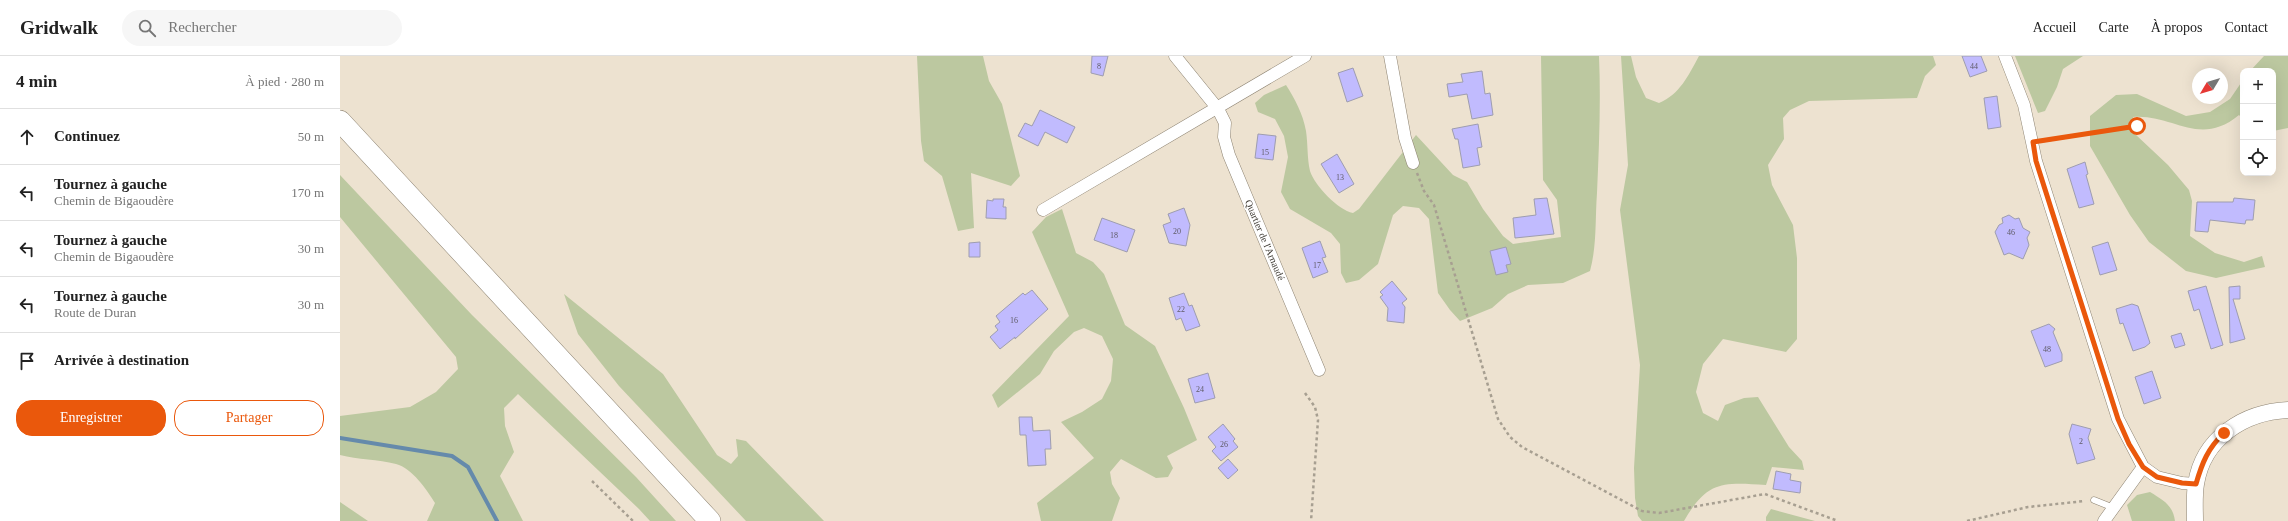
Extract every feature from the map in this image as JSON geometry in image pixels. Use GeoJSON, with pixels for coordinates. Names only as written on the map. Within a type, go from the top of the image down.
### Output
{"type":"FeatureCollection","features":[{"type":"Feature","properties":{"kind":"highway"},"geometry":{"type":"LineString","coordinates":[[340,121],[710,521]]}},
{"type":"Feature","properties":{"kind":"street","name":"Quartier de l'Arnaudé"},"geometry":{"type":"LineString","coordinates":[[1175,56],[1218,109],[1225,122],[1224,137],[1229,155],[1319,370]]}},
{"type":"Feature","properties":{"kind":"street"},"geometry":{"type":"LineString","coordinates":[[1043,210],[1218,109],[1305,56]]}},
{"type":"Feature","properties":{"kind":"street"},"geometry":{"type":"LineString","coordinates":[[1390,56],[1402,125],[1413,163]]}},
{"type":"Feature","properties":{"kind":"street"},"geometry":{"type":"LineString","coordinates":[[2005,56],[2024,105],[2036,161],[2118,419],[2143,467],[2157,477],[2182,483],[2196,484]]}},
{"type":"Feature","properties":{"kind":"street"},"geometry":{"type":"LineString","coordinates":[[2195,521],[2196,484],[2204,459],[2213,443],[2242,420],[2272,411],[2288,410]]}},
{"type":"Feature","properties":{"kind":"street"},"geometry":{"type":"LineString","coordinates":[[2104,521],[2143,467]]}},
{"type":"Feature","properties":{"kind":"lane"},"geometry":{"type":"LineString","coordinates":[[2094,500],[2114,508]]}},
{"type":"Feature","properties":{"kind":"path"},"geometry":{"type":"LineString","coordinates":[[2033,142],[2137,126]]}},
{"type":"Feature","properties":{"kind":"path"},"geometry":{"type":"LineString","coordinates":[[1413,163],[1424,191],[1434,205],[1498,419],[1510,437],[1522,448],[1642,511],[1659,514],[1765,494],[1838,521]]}},
{"type":"Feature","properties":{"kind":"path"},"geometry":{"type":"LineString","coordinates":[[1305,393],[1315,407],[1318,420],[1311,521]]}},
{"type":"Feature","properties":{"kind":"path"},"geometry":{"type":"LineString","coordinates":[[592,481],[633,521]]}},
{"type":"Feature","properties":{"kind":"path"},"geometry":{"type":"LineString","coordinates":[[1967,521],[2028,507],[2094,500]]}},
{"type":"Feature","properties":{"kind":"green space"},"geometry":{"type":"Polygon","coordinates":[[[917,56],[983,56],[989,81],[1002,104],[1020,176],[1011,186],[971,173],[974,228],[958,231],[942,176],[924,161],[921,141],[917,56]]]}},
{"type":"Feature","properties":{"kind":"green space"},"geometry":{"type":"Polygon","coordinates":[[[1541,56],[1599,56],[1600,124],[1594,252],[1590,271],[1563,283],[1528,285],[1508,294],[1492,308],[1460,321],[1438,293],[1429,219],[1419,208],[1403,206],[1393,215],[1378,264],[1359,280],[1346,283],[1341,273],[1340,244],[1331,233],[1290,209],[1281,192],[1288,157],[1284,136],[1275,119],[1258,112],[1255,103],[1264,95],[1286,85],[1298,107],[1305,125],[1310,171],[1322,190],[1334,202],[1347,211],[1353,213],[1359,209],[1416,135],[1453,175],[1467,182],[1483,209],[1503,236],[1513,244],[1561,237],[1557,200],[1543,180],[1541,56]]]}},
{"type":"Feature","properties":{"kind":"green space"},"geometry":{"type":"Polygon","coordinates":[[[1621,56],[1631,56],[1636,77],[1646,98],[1659,103],[1673,95],[1683,84],[1699,56],[1933,56],[1936,65],[1925,76],[1917,98],[1809,101],[1790,110],[1783,118],[1784,139],[1768,165],[1772,185],[1793,225],[1797,258],[1797,339],[1786,352],[1723,339],[1703,364],[1696,392],[1703,413],[1718,421],[1725,405],[1744,398],[1758,397],[1789,447],[1802,461],[1804,470],[1772,467],[1766,485],[1738,484],[1717,487],[1708,491],[1700,498],[1684,521],[1642,521],[1638,516],[1635,498],[1634,468],[1640,365],[1620,210],[1628,165],[1621,56]]]}},
{"type":"Feature","properties":{"kind":"green space"},"geometry":{"type":"Polygon","coordinates":[[[2015,56],[2083,56],[2063,69],[2057,87],[2045,111],[2038,113],[2015,56]]]}},
{"type":"Feature","properties":{"kind":"green space"},"geometry":{"type":"Polygon","coordinates":[[[2264,56],[2288,56],[2288,128],[2276,130],[2276,68],[2253,68],[2264,56]]]}},
{"type":"Feature","properties":{"kind":"green space"},"geometry":{"type":"Polygon","coordinates":[[[2240,84],[2240,116],[2239,115],[2225,124],[2211,129],[2186,127],[2148,117],[2133,117],[2135,134],[2168,165],[2189,190],[2192,201],[2190,236],[2215,253],[2244,262],[2262,256],[2265,267],[2216,278],[2186,271],[2149,242],[2130,215],[2090,146],[2090,116],[2116,95],[2137,94],[2186,116],[2210,112],[2222,104],[2228,104],[2228,100],[2240,84]]]}},
{"type":"Feature","properties":{"kind":"green space"},"geometry":{"type":"Polygon","coordinates":[[[340,175],[472,315],[636,477],[676,521],[650,521],[518,394],[504,408],[505,426],[514,452],[500,476],[523,521],[427,521],[435,503],[423,486],[408,470],[402,466],[389,462],[340,455],[340,416],[410,407],[436,392],[458,369],[456,357],[340,217],[340,175]]]}},
{"type":"Feature","properties":{"kind":"green space"},"geometry":{"type":"Polygon","coordinates":[[[1062,209],[1076,253],[1093,262],[1104,274],[1125,325],[1155,346],[1197,440],[1167,456],[1173,468],[1168,477],[1156,478],[1121,459],[1110,472],[1112,484],[1120,498],[1112,521],[1041,521],[1037,503],[1094,458],[1061,422],[1082,412],[1102,399],[1111,381],[1113,359],[1102,336],[1084,328],[1074,332],[1054,351],[1040,374],[998,408],[992,395],[1069,316],[1032,232],[1046,217],[1062,209]]]}},
{"type":"Feature","properties":{"kind":"green space"},"geometry":{"type":"Polygon","coordinates":[[[564,294],[663,374],[717,455],[731,464],[738,456],[736,439],[746,441],[824,521],[746,521],[619,386],[578,334],[564,294]]]}},
{"type":"Feature","properties":{"kind":"green space"},"geometry":{"type":"Polygon","coordinates":[[[2150,492],[2163,500],[2170,507],[2175,521],[2132,521],[2127,505],[2137,495],[2150,492]]]}},
{"type":"Feature","properties":{"kind":"green space"},"geometry":{"type":"Polygon","coordinates":[[[340,502],[368,521],[340,521],[340,502]]]}},
{"type":"Feature","properties":{"kind":"green space"},"geometry":{"type":"Polygon","coordinates":[[[1771,509],[1815,521],[1766,521],[1766,517],[1771,509]]]}},
{"type":"Feature","properties":{"kind":"building"},"geometry":{"type":"Polygon","coordinates":[[[1092,56],[1108,56],[1103,76],[1091,73],[1092,56]]]}},
{"type":"Feature","properties":{"kind":"building"},"geometry":{"type":"Polygon","coordinates":[[[1962,56],[1981,56],[1987,71],[1970,77],[1962,56]]]}},
{"type":"Feature","properties":{"kind":"building"},"geometry":{"type":"Polygon","coordinates":[[[1353,68],[1363,96],[1347,102],[1338,73],[1353,68]]]}},
{"type":"Feature","properties":{"kind":"building"},"geometry":{"type":"Polygon","coordinates":[[[1482,71],[1485,94],[1490,93],[1493,115],[1472,119],[1467,94],[1449,97],[1447,84],[1463,82],[1461,74],[1482,71]]]}},
{"type":"Feature","properties":{"kind":"building"},"geometry":{"type":"Polygon","coordinates":[[[1997,96],[2001,127],[1988,129],[1984,98],[1997,96]]]}},
{"type":"Feature","properties":{"kind":"building"},"geometry":{"type":"Polygon","coordinates":[[[1040,110],[1075,127],[1067,143],[1045,132],[1038,146],[1018,136],[1025,123],[1032,126],[1040,110]]]}},
{"type":"Feature","properties":{"kind":"building"},"geometry":{"type":"Polygon","coordinates":[[[1478,124],[1482,147],[1477,148],[1480,165],[1463,168],[1458,139],[1455,139],[1452,129],[1478,124]]]}},
{"type":"Feature","properties":{"kind":"building"},"geometry":{"type":"Polygon","coordinates":[[[1258,134],[1276,136],[1273,160],[1255,158],[1258,134]]]}},
{"type":"Feature","properties":{"kind":"building"},"geometry":{"type":"Polygon","coordinates":[[[1337,154],[1354,184],[1339,193],[1321,164],[1337,154]]]}},
{"type":"Feature","properties":{"kind":"building"},"geometry":{"type":"Polygon","coordinates":[[[2085,162],[2088,174],[2086,175],[2094,204],[2079,208],[2067,169],[2085,162]]]}},
{"type":"Feature","properties":{"kind":"building"},"geometry":{"type":"Polygon","coordinates":[[[1547,198],[1554,234],[1515,238],[1513,218],[1536,215],[1534,199],[1547,198]]]}},
{"type":"Feature","properties":{"kind":"building"},"geometry":{"type":"Polygon","coordinates":[[[2234,198],[2255,200],[2253,220],[2246,220],[2245,224],[2210,220],[2208,232],[2195,231],[2197,202],[2233,202],[2234,198]]]}},
{"type":"Feature","properties":{"kind":"building"},"geometry":{"type":"Polygon","coordinates":[[[993,199],[1004,199],[1003,207],[1006,207],[1006,219],[986,218],[987,200],[993,201],[993,199]]]}},
{"type":"Feature","properties":{"kind":"building"},"geometry":{"type":"Polygon","coordinates":[[[1184,208],[1190,225],[1186,246],[1169,243],[1163,225],[1171,222],[1168,214],[1184,208]]]}},
{"type":"Feature","properties":{"kind":"building"},"geometry":{"type":"Polygon","coordinates":[[[2009,215],[2015,219],[2019,218],[2023,228],[2030,232],[2027,238],[2029,245],[2023,259],[2009,253],[2004,255],[1995,232],[1999,225],[2003,223],[2002,218],[2009,215]]]}},
{"type":"Feature","properties":{"kind":"building"},"geometry":{"type":"Polygon","coordinates":[[[1102,218],[1135,230],[1127,252],[1094,240],[1102,218]]]}},
{"type":"Feature","properties":{"kind":"building"},"geometry":{"type":"Polygon","coordinates":[[[1320,241],[1326,257],[1322,258],[1328,272],[1313,278],[1302,248],[1320,241]]]}},
{"type":"Feature","properties":{"kind":"building"},"geometry":{"type":"Polygon","coordinates":[[[980,242],[980,257],[969,257],[969,243],[980,242]]]}},
{"type":"Feature","properties":{"kind":"building"},"geometry":{"type":"Polygon","coordinates":[[[2108,242],[2117,270],[2100,275],[2092,247],[2108,242]]]}},
{"type":"Feature","properties":{"kind":"building"},"geometry":{"type":"Polygon","coordinates":[[[1506,247],[1511,264],[1506,265],[1508,272],[1496,275],[1490,251],[1506,247]]]}},
{"type":"Feature","properties":{"kind":"building"},"geometry":{"type":"Polygon","coordinates":[[[1392,281],[1407,299],[1402,303],[1405,307],[1404,323],[1387,321],[1388,308],[1380,297],[1383,295],[1380,292],[1392,281]]]}},
{"type":"Feature","properties":{"kind":"building"},"geometry":{"type":"Polygon","coordinates":[[[2206,286],[2223,345],[2211,349],[2199,309],[2194,311],[2188,291],[2206,286]]]}},
{"type":"Feature","properties":{"kind":"building"},"geometry":{"type":"Polygon","coordinates":[[[2240,286],[2240,299],[2233,299],[2245,339],[2230,343],[2229,287],[2240,286]]]}},
{"type":"Feature","properties":{"kind":"building"},"geometry":{"type":"Polygon","coordinates":[[[1032,290],[1048,309],[1015,339],[1015,337],[1000,349],[990,337],[998,330],[995,326],[1000,322],[996,316],[1023,293],[1025,295],[1032,290]]]}},
{"type":"Feature","properties":{"kind":"building"},"geometry":{"type":"Polygon","coordinates":[[[1184,293],[1189,306],[1192,305],[1200,326],[1186,331],[1181,318],[1176,320],[1169,298],[1184,293]]]}},
{"type":"Feature","properties":{"kind":"building"},"geometry":{"type":"Polygon","coordinates":[[[2132,304],[2138,306],[2150,343],[2145,347],[2133,351],[2123,323],[2120,324],[2116,309],[2132,304]]]}},
{"type":"Feature","properties":{"kind":"building"},"geometry":{"type":"Polygon","coordinates":[[[2049,324],[2055,329],[2053,332],[2062,354],[2062,361],[2045,367],[2031,331],[2049,324]]]}},
{"type":"Feature","properties":{"kind":"building"},"geometry":{"type":"Polygon","coordinates":[[[2181,333],[2185,345],[2175,348],[2171,336],[2181,333]]]}},
{"type":"Feature","properties":{"kind":"building"},"geometry":{"type":"Polygon","coordinates":[[[2152,371],[2161,398],[2144,404],[2135,377],[2152,371]]]}},
{"type":"Feature","properties":{"kind":"building"},"geometry":{"type":"Polygon","coordinates":[[[1208,373],[1215,398],[1195,403],[1188,379],[1208,373]]]}},
{"type":"Feature","properties":{"kind":"building"},"geometry":{"type":"Polygon","coordinates":[[[1019,417],[1032,417],[1033,431],[1050,430],[1051,449],[1045,449],[1046,465],[1028,466],[1026,435],[1020,435],[1019,417]]]}},
{"type":"Feature","properties":{"kind":"building"},"geometry":{"type":"Polygon","coordinates":[[[1223,424],[1235,439],[1233,441],[1238,447],[1221,461],[1212,451],[1216,447],[1208,437],[1223,424]]]}},
{"type":"Feature","properties":{"kind":"building"},"geometry":{"type":"Polygon","coordinates":[[[2072,424],[2091,429],[2088,438],[2095,459],[2077,464],[2069,434],[2072,424]]]}},
{"type":"Feature","properties":{"kind":"building"},"geometry":{"type":"Polygon","coordinates":[[[1228,459],[1238,470],[1228,479],[1218,468],[1228,459]]]}},
{"type":"Feature","properties":{"kind":"building"},"geometry":{"type":"Polygon","coordinates":[[[1776,471],[1791,474],[1790,480],[1801,482],[1800,493],[1773,489],[1776,471]]]}},
{"type":"Feature","properties":{"kind":"waterway"},"geometry":{"type":"LineString","coordinates":[[340,438],[452,456],[468,467],[497,521]]}},
{"type":"Feature","properties":{"kind":"route"},"geometry":{"type":"LineString","coordinates":[[2137,126],[2033,142],[2036,161],[2118,419],[2129,444],[2143,467],[2157,477],[2182,483],[2196,484],[2204,459],[2213,443],[2224,433]]}}]}
